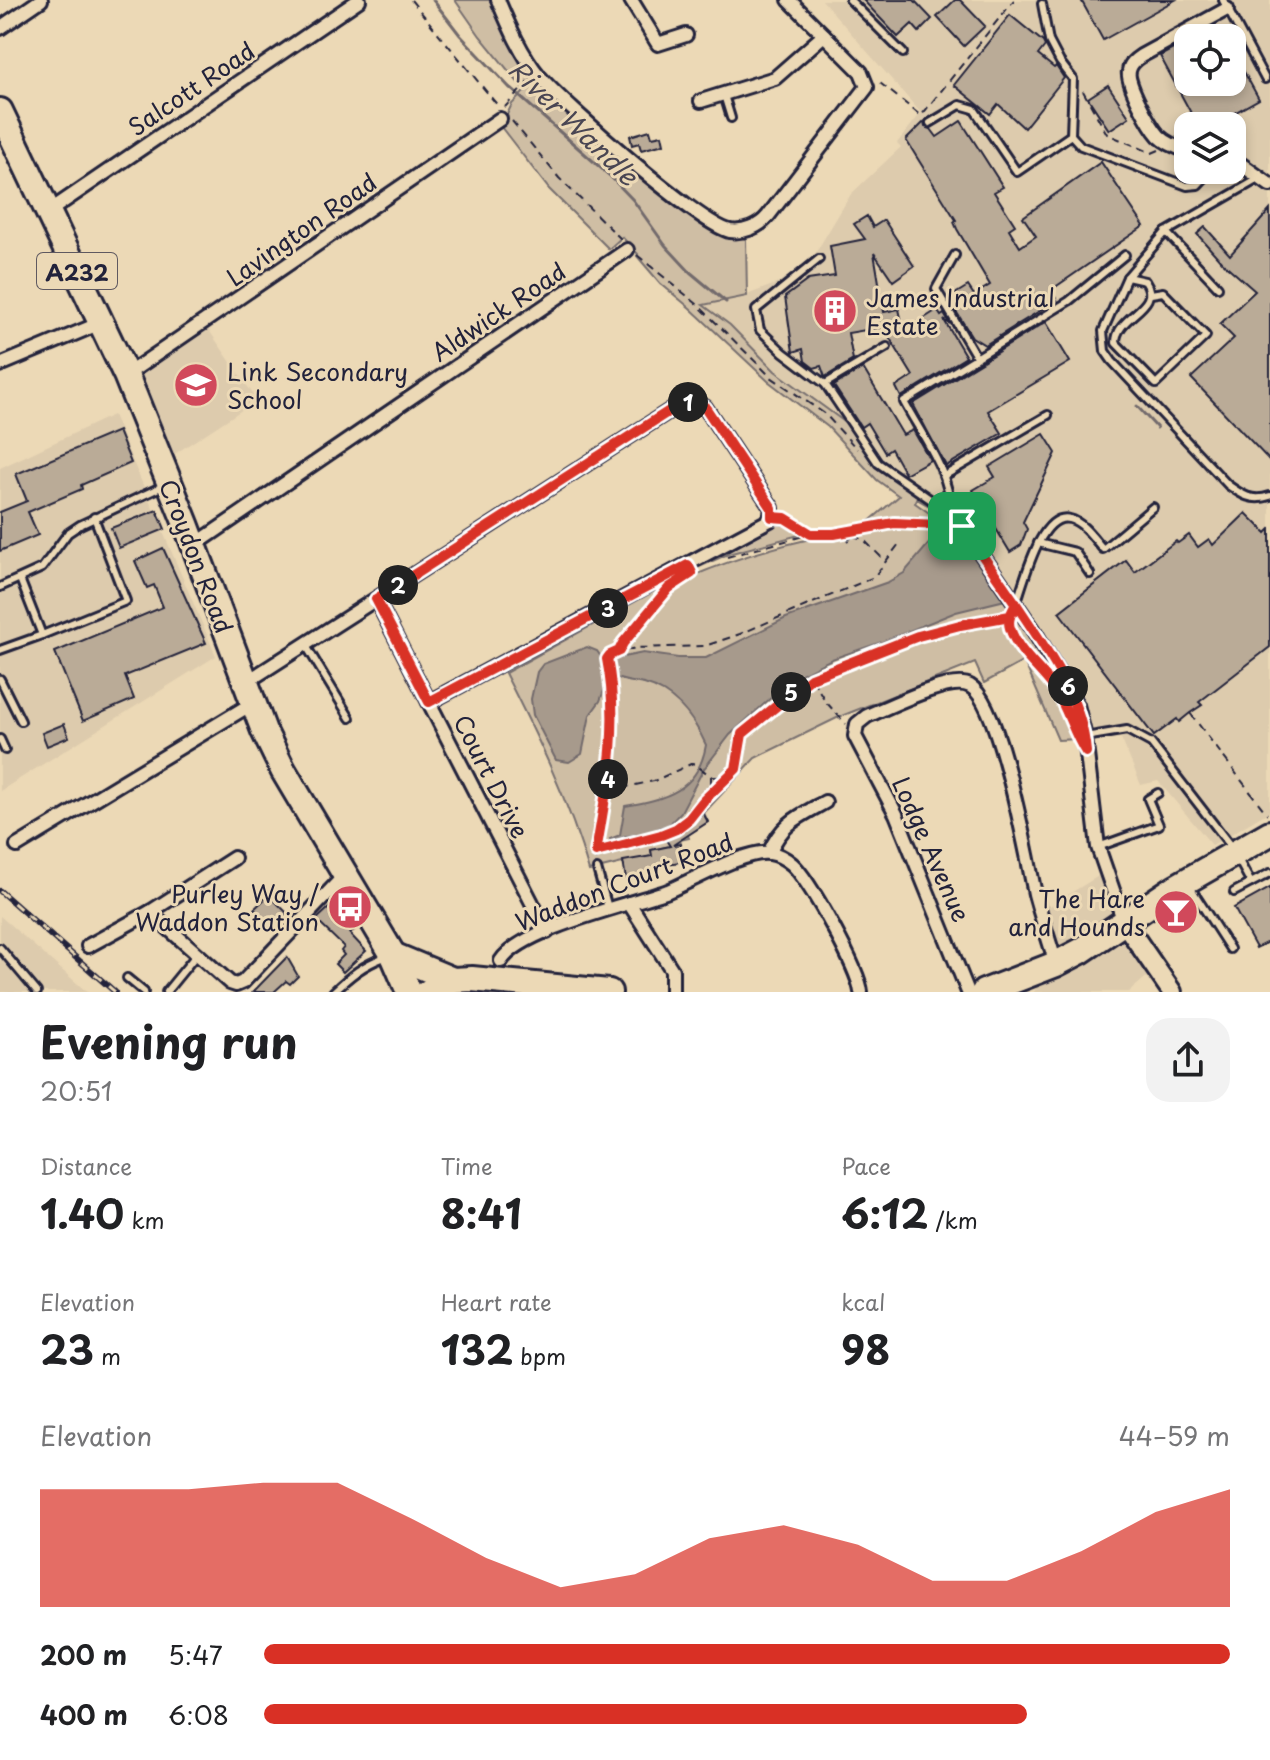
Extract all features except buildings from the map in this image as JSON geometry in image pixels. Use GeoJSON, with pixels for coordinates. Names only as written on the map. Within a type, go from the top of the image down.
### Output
{"type":"FeatureCollection","features":[{"type":"Feature","properties":{"kind":"highway","name":"Croydon Road"},"geometry":{"type":"LineString","coordinates":[[3,125],[103,322],[170,482],[249,693],[283,770],[393,955],[409,992]]}},
{"type":"Feature","properties":{"kind":"highway"},"geometry":{"type":"LineString","coordinates":[[984,992],[1056,964],[1104,937],[1186,881],[1270,834]]}},
{"type":"Feature","properties":{"kind":"highway"},"geometry":{"type":"LineString","coordinates":[[393,955],[453,980]]}},
{"type":"Feature","properties":{"kind":"highway"},"geometry":{"type":"LineString","coordinates":[[428,992],[453,980],[484,979],[526,988],[609,992]]}},
{"type":"Feature","properties":{"kind":"street"},"geometry":{"type":"LineString","coordinates":[[0,28],[41,0]]}},
{"type":"Feature","properties":{"kind":"street","name":"Salcott Road"},"geometry":{"type":"LineString","coordinates":[[48,212],[359,0]]}},
{"type":"Feature","properties":{"kind":"street"},"geometry":{"type":"LineString","coordinates":[[498,0],[519,45],[548,85],[702,217],[728,230],[742,231],[762,223],[866,92],[867,83],[861,72],[789,0]]}},
{"type":"Feature","properties":{"kind":"street"},"geometry":{"type":"LineString","coordinates":[[631,0],[658,44],[686,35]]}},
{"type":"Feature","properties":{"kind":"street"},"geometry":{"type":"LineString","coordinates":[[1174,146],[1153,129],[1129,81],[1131,65],[1225,4]]}},
{"type":"Feature","properties":{"kind":"street"},"geometry":{"type":"LineString","coordinates":[[701,101],[775,78],[824,35]]}},
{"type":"Feature","properties":{"kind":"street","name":"Lavington Road"},"geometry":{"type":"LineString","coordinates":[[126,375],[504,120]]}},
{"type":"Feature","properties":{"kind":"street"},"geometry":{"type":"LineString","coordinates":[[1246,170],[1266,181]]}},
{"type":"Feature","properties":{"kind":"street","name":"Aldwick Road"},"geometry":{"type":"LineString","coordinates":[[193,543],[205,538],[628,247]]}},
{"type":"Feature","properties":{"kind":"street"},"geometry":{"type":"LineString","coordinates":[[0,365],[103,322]]}},
{"type":"Feature","properties":{"kind":"street"},"geometry":{"type":"LineString","coordinates":[[17,846],[249,693],[305,644],[682,403],[705,407],[772,508],[772,517],[764,525],[429,702]]}},
{"type":"Feature","properties":{"kind":"street"},"geometry":{"type":"LineString","coordinates":[[956,525],[1016,604],[1071,690],[1082,718],[1098,847],[1124,922],[1172,992]]}},
{"type":"Feature","properties":{"kind":"street","name":"Court Drive"},"geometry":{"type":"LineString","coordinates":[[376,599],[547,932]]}},
{"type":"Feature","properties":{"kind":"street"},"geometry":{"type":"LineString","coordinates":[[857,724],[867,716],[939,687],[960,683],[970,686],[979,694],[998,739],[1019,809],[1035,895],[1056,964]]}},
{"type":"Feature","properties":{"kind":"street","name":"Lodge Avenue"},"geometry":{"type":"LineString","coordinates":[[857,724],[855,736],[896,814],[968,992]]}},
{"type":"Feature","properties":{"kind":"street","name":"Waddon Court Road"},"geometry":{"type":"LineString","coordinates":[[769,853],[782,828],[825,802]]}},
{"type":"Feature","properties":{"kind":"street","name":"Waddon Court Road"},"geometry":{"type":"LineString","coordinates":[[501,961],[511,948],[547,932],[608,908],[687,883],[744,856],[769,853],[789,862],[807,883],[854,972],[861,992]]}},
{"type":"Feature","properties":{"kind":"street"},"geometry":{"type":"LineString","coordinates":[[88,946],[150,912],[234,858]]}},
{"type":"Feature","properties":{"kind":"street"},"geometry":{"type":"LineString","coordinates":[[150,912],[238,989],[345,875]]}},
{"type":"Feature","properties":{"kind":"street"},"geometry":{"type":"LineString","coordinates":[[629,903],[672,970],[672,992]]}},
{"type":"Feature","properties":{"kind":"lane"},"geometry":{"type":"LineString","coordinates":[[850,0],[903,53]]}},
{"type":"Feature","properties":{"kind":"lane"},"geometry":{"type":"LineString","coordinates":[[1042,4],[1049,41],[1073,79],[1071,135],[1081,146],[1174,181]]}},
{"type":"Feature","properties":{"kind":"lane"},"geometry":{"type":"LineString","coordinates":[[1225,4],[1265,79]]}},
{"type":"Feature","properties":{"kind":"lane"},"geometry":{"type":"LineString","coordinates":[[724,95],[731,118]]}},
{"type":"Feature","properties":{"kind":"lane"},"geometry":{"type":"LineString","coordinates":[[930,123],[960,105],[974,109],[1017,172],[1071,135]]}},
{"type":"Feature","properties":{"kind":"lane"},"geometry":{"type":"LineString","coordinates":[[1266,181],[1166,232],[1127,277],[1103,331],[1105,351],[1139,392],[1228,485],[1253,499],[1270,496]]}},
{"type":"Feature","properties":{"kind":"lane"},"geometry":{"type":"LineString","coordinates":[[1166,232],[1218,287]]}},
{"type":"Feature","properties":{"kind":"lane"},"geometry":{"type":"LineString","coordinates":[[955,255],[936,289],[977,358]]}},
{"type":"Feature","properties":{"kind":"lane"},"geometry":{"type":"LineString","coordinates":[[956,525],[950,513],[944,476],[904,402],[1069,301],[1125,255]]}},
{"type":"Feature","properties":{"kind":"lane"},"geometry":{"type":"LineString","coordinates":[[819,259],[756,310],[760,330],[825,384],[878,463],[950,513]]}},
{"type":"Feature","properties":{"kind":"lane"},"geometry":{"type":"LineString","coordinates":[[1127,277],[1145,281],[1151,294],[1149,303],[1128,318],[1116,334],[1116,343],[1156,384],[1206,336],[1163,292],[1151,294]]}},
{"type":"Feature","properties":{"kind":"lane"},"geometry":{"type":"LineString","coordinates":[[825,384],[887,347]]}},
{"type":"Feature","properties":{"kind":"lane"},"geometry":{"type":"LineString","coordinates":[[944,476],[1048,415]]}},
{"type":"Feature","properties":{"kind":"lane"},"geometry":{"type":"LineString","coordinates":[[0,587],[42,568],[68,533],[94,517],[170,482]]}},
{"type":"Feature","properties":{"kind":"lane"},"geometry":{"type":"LineString","coordinates":[[1016,604],[1038,543],[1047,526],[1054,521],[1069,518],[1082,526],[1103,549],[1153,507]]}},
{"type":"Feature","properties":{"kind":"lane"},"geometry":{"type":"LineString","coordinates":[[0,650],[126,601],[94,517]]}},
{"type":"Feature","properties":{"kind":"lane"},"geometry":{"type":"LineString","coordinates":[[1038,543],[1075,552],[1090,574]]}},
{"type":"Feature","properties":{"kind":"lane"},"geometry":{"type":"LineString","coordinates":[[20,579],[42,635]]}},
{"type":"Feature","properties":{"kind":"lane"},"geometry":{"type":"LineString","coordinates":[[305,644],[350,718]]}},
{"type":"Feature","properties":{"kind":"lane"},"geometry":{"type":"LineString","coordinates":[[0,679],[21,721]]}},
{"type":"Feature","properties":{"kind":"lane"},"geometry":{"type":"LineString","coordinates":[[1085,737],[1127,730],[1151,743],[1235,853],[1251,883]]}},
{"type":"Feature","properties":{"kind":"lane"},"geometry":{"type":"LineString","coordinates":[[0,739],[5,750]]}},
{"type":"Feature","properties":{"kind":"lane"},"geometry":{"type":"LineString","coordinates":[[1098,847],[1159,825],[1148,799],[1158,793]]}},
{"type":"Feature","properties":{"kind":"lane"},"geometry":{"type":"LineString","coordinates":[[597,869],[608,908]]}},
{"type":"Feature","properties":{"kind":"lane"},"geometry":{"type":"LineString","coordinates":[[1234,892],[1270,873]]}},
{"type":"Feature","properties":{"kind":"lane"},"geometry":{"type":"LineString","coordinates":[[1186,881],[1230,949]]}},
{"type":"Feature","properties":{"kind":"lane"},"geometry":{"type":"LineString","coordinates":[[0,948],[37,992]]}},
{"type":"Feature","properties":{"kind":"lane"},"geometry":{"type":"LineString","coordinates":[[166,992],[197,954]]}},
{"type":"Feature","properties":{"kind":"lane"},"geometry":{"type":"LineString","coordinates":[[333,992],[352,973],[393,955]]}},
{"type":"Feature","properties":{"kind":"lane"},"geometry":{"type":"LineString","coordinates":[[127,978],[144,992]]}},
{"type":"Feature","properties":{"kind":"path"},"geometry":{"type":"LineString","coordinates":[[411,0],[502,111],[522,88]]}},
{"type":"Feature","properties":{"kind":"path"},"geometry":{"type":"LineString","coordinates":[[867,83],[879,82],[921,116],[1014,0]]}},
{"type":"Feature","properties":{"kind":"path"},"geometry":{"type":"LineString","coordinates":[[1079,84],[1107,134],[1152,153],[1170,144]]}},
{"type":"Feature","properties":{"kind":"path"},"geometry":{"type":"LineString","coordinates":[[504,120],[628,247],[697,304],[771,377],[825,414],[863,456]]}},
{"type":"Feature","properties":{"kind":"path"},"geometry":{"type":"LineString","coordinates":[[938,516],[956,525]]}},
{"type":"Feature","properties":{"kind":"path"},"geometry":{"type":"LineString","coordinates":[[772,517],[785,518],[811,534]]}},
{"type":"Feature","properties":{"kind":"path"},"geometry":{"type":"LineString","coordinates":[[716,562],[811,534],[834,534],[894,523],[956,525]]}},
{"type":"Feature","properties":{"kind":"path"},"geometry":{"type":"LineString","coordinates":[[853,530],[853,536]]}},
{"type":"Feature","properties":{"kind":"path"},"geometry":{"type":"LineString","coordinates":[[847,541],[853,536]]}},
{"type":"Feature","properties":{"kind":"path"},"geometry":{"type":"LineString","coordinates":[[853,536],[863,539],[886,562]]}},
{"type":"Feature","properties":{"kind":"path"},"geometry":{"type":"LineString","coordinates":[[597,869],[596,852],[613,739],[607,659],[610,655],[619,651],[705,646],[874,577],[899,544]]}},
{"type":"Feature","properties":{"kind":"path"},"geometry":{"type":"LineString","coordinates":[[619,651],[669,588],[692,573],[688,565]]}},
{"type":"Feature","properties":{"kind":"path"},"geometry":{"type":"LineString","coordinates":[[596,852],[676,829],[729,777],[739,761],[742,734],[811,678],[918,636],[1010,616],[1009,625],[1017,642],[1055,689]]}},
{"type":"Feature","properties":{"kind":"path"},"geometry":{"type":"LineString","coordinates":[[811,678],[845,725],[857,724]]}},
{"type":"Feature","properties":{"kind":"path"},"geometry":{"type":"LineString","coordinates":[[1190,713],[1270,819]]}},
{"type":"Feature","properties":{"kind":"path"},"geometry":{"type":"LineString","coordinates":[[607,791],[654,781],[688,764],[697,765],[711,776],[729,777]]}},
{"type":"Feature","properties":{"kind":"path"},"geometry":{"type":"LineString","coordinates":[[711,776],[711,792]]}},
{"type":"Feature","properties":{"kind":"shaded area"},"geometry":{"type":"Polygon","coordinates":[[[455,0],[495,0],[537,77],[717,230],[746,239],[747,296],[703,305],[730,325],[775,371],[846,423],[877,465],[948,516],[917,499],[915,503],[942,522],[894,518],[866,524],[899,496],[877,480],[828,427],[768,381],[660,283],[622,237],[609,249],[549,189],[501,127],[512,104],[525,91],[455,0]]]}},
{"type":"Feature","properties":{"kind":"shaded area"},"geometry":{"type":"Polygon","coordinates":[[[822,0],[1270,0],[1270,811],[1212,845],[1158,781],[1141,785],[1121,738],[1097,739],[1077,690],[962,526],[877,465],[846,423],[775,371],[730,325],[702,304],[736,299],[778,283],[812,259],[851,194],[901,147],[897,143],[921,113],[822,0]]]}},
{"type":"Feature","properties":{"kind":"shaded area","name":"Link Secondary School"},"geometry":{"type":"Polygon","coordinates":[[[208,329],[257,400],[173,455],[140,374],[208,329]]]}},
{"type":"Feature","properties":{"kind":"shaded area"},"geometry":{"type":"Polygon","coordinates":[[[113,415],[216,656],[0,791],[0,468],[113,415]]]}},
{"type":"Feature","properties":{"kind":"shaded area"},"geometry":{"type":"Polygon","coordinates":[[[773,523],[803,534],[728,554],[697,568],[766,531],[773,523]]]}},
{"type":"Feature","properties":{"kind":"shaded area"},"geometry":{"type":"Polygon","coordinates":[[[894,525],[949,526],[960,535],[1008,604],[1006,626],[1022,656],[1014,614],[1043,660],[1065,704],[1077,739],[1058,740],[1024,661],[984,683],[975,663],[839,717],[755,758],[704,813],[708,822],[688,835],[689,838],[680,840],[681,844],[651,850],[652,856],[589,871],[562,795],[505,673],[685,574],[688,578],[763,551],[815,538],[894,525]]]}},
{"type":"Feature","properties":{"kind":"shaded area"},"geometry":{"type":"Polygon","coordinates":[[[949,526],[960,535],[1005,600],[956,612],[832,659],[793,678],[730,735],[703,770],[681,812],[668,826],[659,828],[653,834],[626,836],[611,841],[620,835],[625,806],[667,796],[688,783],[702,761],[706,745],[682,707],[665,693],[644,684],[613,677],[607,682],[600,701],[590,715],[582,754],[569,762],[556,760],[533,715],[531,699],[537,672],[543,664],[587,647],[597,651],[604,661],[643,653],[706,658],[786,618],[888,582],[904,573],[937,534],[949,526]]]}},
{"type":"Feature","properties":{"kind":"shaded area"},"geometry":{"type":"Polygon","coordinates":[[[1100,875],[1113,912],[1151,973],[1129,992],[1034,992],[1056,953],[1045,909],[1100,875]]]}},
{"type":"Feature","properties":{"kind":"shaded area"},"geometry":{"type":"Polygon","coordinates":[[[0,916],[87,992],[0,992],[0,916]]]}},
{"type":"Feature","properties":{"kind":"waterway","name":"River Wandle"},"geometry":{"type":"LineString","coordinates":[[433,0],[460,35],[509,87],[610,176],[633,200],[665,245],[690,272],[726,302]]}},
{"type":"Feature","properties":{"kind":"waterway","name":"River Wandle"},"geometry":{"type":"LineString","coordinates":[[1137,406],[1157,428]]}},
{"type":"Feature","properties":{"kind":"railway"},"geometry":{"type":"LineString","coordinates":[[0,891],[115,992]]}},
{"type":"Feature","properties":{"kind":"place","name":"James Industrial Estate"},"geometry":{"type":"Point","coordinates":[835,311]}},
{"type":"Feature","properties":{"kind":"place","name":"Link Secondary School"},"geometry":{"type":"Point","coordinates":[196,385]}},
{"type":"Feature","properties":{"kind":"place","name":"Purley Way / Waddon Station"},"geometry":{"type":"Point","coordinates":[350,907]}},
{"type":"Feature","properties":{"kind":"place","name":"The Hare and Hounds"},"geometry":{"type":"Point","coordinates":[1176,912]}},
{"type":"Feature","properties":{"kind":"route"},"geometry":{"type":"LineString","coordinates":[[962,526],[949,523],[894,523],[834,534],[811,534],[785,518],[772,517],[772,508],[705,407],[687,402],[376,599],[429,702],[688,565],[692,573],[669,588],[619,651],[607,659],[613,702],[613,739],[596,852],[661,835],[689,819],[736,769],[742,734],[800,684],[847,662],[918,636],[1010,616],[1016,604],[1071,690],[1082,718],[1086,752],[1055,689],[1017,642],[1009,625],[1016,604],[962,526]]}}]}
